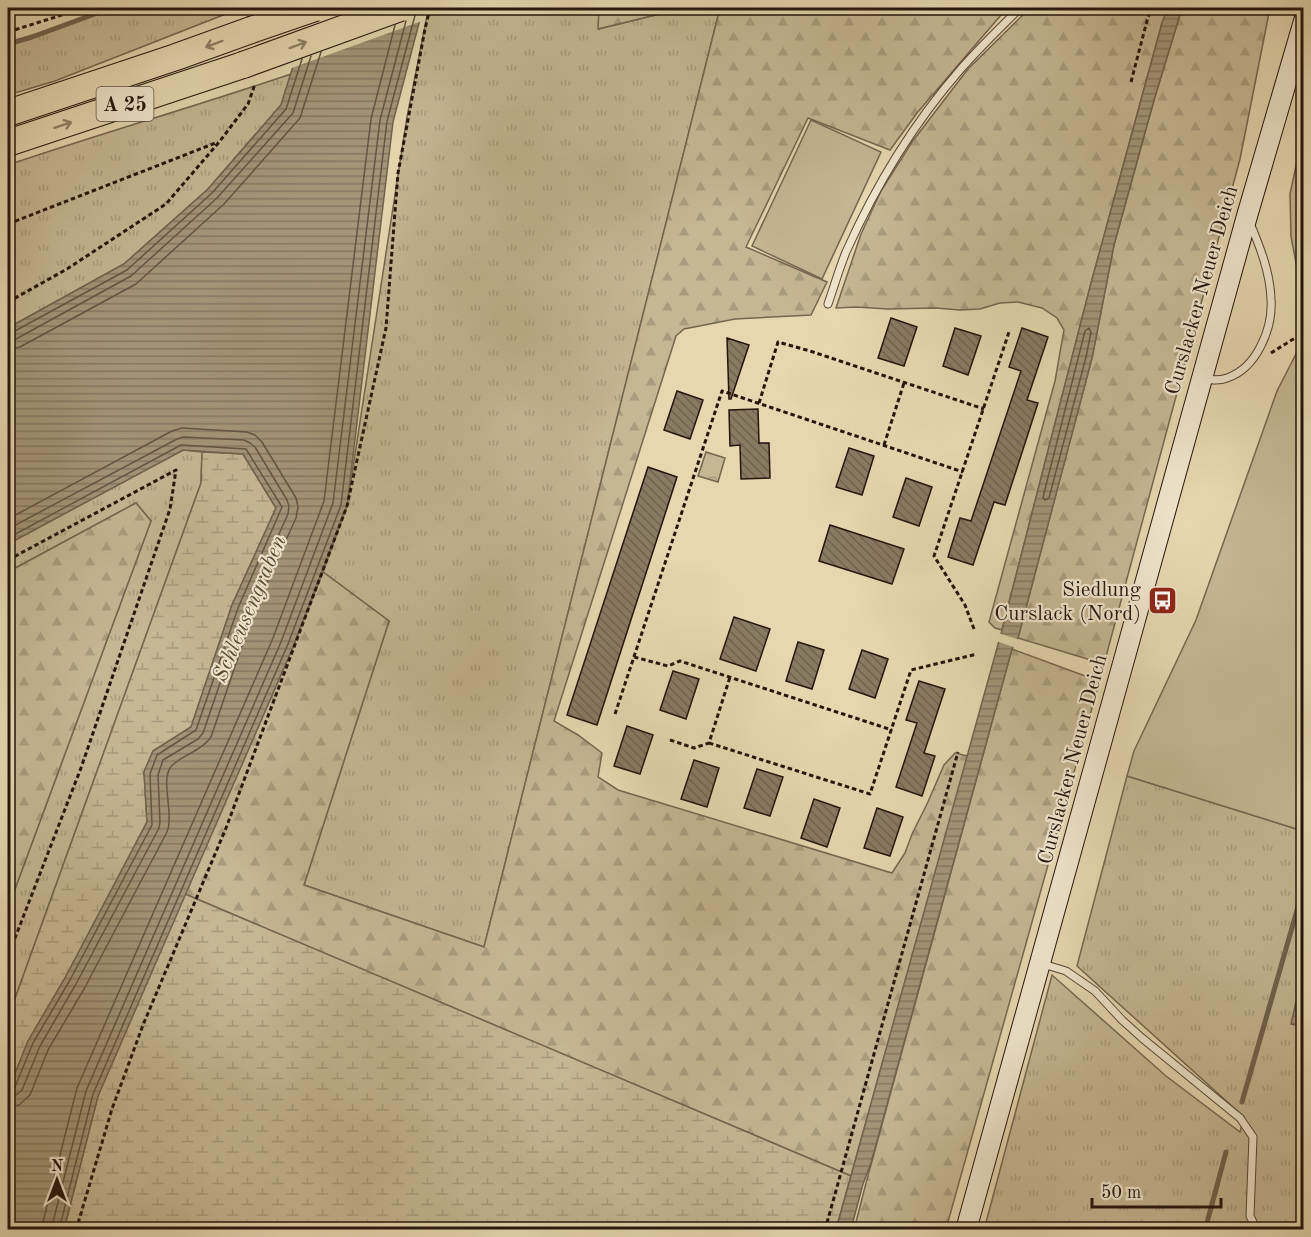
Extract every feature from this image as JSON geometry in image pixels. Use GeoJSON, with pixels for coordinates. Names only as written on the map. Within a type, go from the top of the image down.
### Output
{"type":"FeatureCollection","features":[{"type":"Feature","properties":{"kind":"highway","name":"A 25"},"geometry":{"type":"LineString","coordinates":[[8,113],[315,8]]}},
{"type":"Feature","properties":{"kind":"highway","name":"A 25"},"geometry":{"type":"LineString","coordinates":[[8,143],[243,64],[400,8]]}},
{"type":"Feature","properties":{"kind":"street","name":"Curslacker Neuer Deich"},"geometry":{"type":"LineString","coordinates":[[966,1230],[1302,18]]}},
{"type":"Feature","properties":{"kind":"lane"},"geometry":{"type":"LineString","coordinates":[[828,304],[846,254],[896,159],[958,72],[1020,8]]}},
{"type":"Feature","properties":{"kind":"lane"},"geometry":{"type":"LineString","coordinates":[[1201,379],[1225,379],[1246,367],[1258,350],[1270,321],[1271,299],[1264,257],[1247,216]]}},
{"type":"Feature","properties":{"kind":"lane"},"geometry":{"type":"LineString","coordinates":[[1040,964],[1066,971],[1095,991],[1142,1038],[1240,1118],[1253,1137],[1250,1216],[1257,1230]]}},
{"type":"Feature","properties":{"kind":"path"},"geometry":{"type":"LineString","coordinates":[[8,32],[84,8]]}},
{"type":"Feature","properties":{"kind":"path"},"geometry":{"type":"LineString","coordinates":[[76,1230],[112,1109],[143,1025],[226,828],[346,506],[386,328],[398,173],[430,8]]}},
{"type":"Feature","properties":{"kind":"path"},"geometry":{"type":"LineString","coordinates":[[1131,82],[1152,8]]}},
{"type":"Feature","properties":{"kind":"path"},"geometry":{"type":"LineString","coordinates":[[8,224],[219,141],[166,204],[67,269],[8,302]]}},
{"type":"Feature","properties":{"kind":"path"},"geometry":{"type":"LineString","coordinates":[[974,629],[965,605],[934,556],[1009,332]]}},
{"type":"Feature","properties":{"kind":"path"},"geometry":{"type":"LineString","coordinates":[[1246,367],[1295,338],[1304,336]]}},
{"type":"Feature","properties":{"kind":"path"},"geometry":{"type":"LineString","coordinates":[[759,404],[778,342],[984,409]]}},
{"type":"Feature","properties":{"kind":"path"},"geometry":{"type":"LineString","coordinates":[[884,445],[904,383]]}},
{"type":"Feature","properties":{"kind":"path"},"geometry":{"type":"LineString","coordinates":[[615,714],[722,391],[963,472]]}},
{"type":"Feature","properties":{"kind":"path"},"geometry":{"type":"LineString","coordinates":[[8,560],[176,470],[170,508],[85,757],[8,956]]}},
{"type":"Feature","properties":{"kind":"path"},"geometry":{"type":"LineString","coordinates":[[670,740],[694,748],[709,743],[870,794],[911,670],[977,654]]}},
{"type":"Feature","properties":{"kind":"path"},"geometry":{"type":"LineString","coordinates":[[634,657],[668,666],[680,661],[892,730]]}},
{"type":"Feature","properties":{"kind":"path"},"geometry":{"type":"LineString","coordinates":[[709,743],[730,677]]}},
{"type":"Feature","properties":{"kind":"path"},"geometry":{"type":"LineString","coordinates":[[825,1230],[958,752]]}},
{"type":"Feature","properties":{"kind":"green space"},"geometry":{"type":"Polygon","coordinates":[[[111,8],[241,8],[55,81],[8,95],[8,45],[111,8]]]}},
{"type":"Feature","properties":{"kind":"green space"},"geometry":{"type":"Polygon","coordinates":[[[453,8],[599,8],[599,29],[684,8],[720,8],[484,947],[304,885],[389,621],[323,572],[347,506],[407,117],[427,16],[453,8]]]}},
{"type":"Feature","properties":{"kind":"green space"},"geometry":{"type":"Polygon","coordinates":[[[599,8],[684,8],[598,29],[599,8]]]}},
{"type":"Feature","properties":{"kind":"green space"},"geometry":{"type":"Polygon","coordinates":[[[720,8],[1007,8],[917,113],[890,150],[808,118],[746,247],[827,282],[811,315],[735,319],[684,329],[676,336],[554,721],[602,753],[598,777],[618,790],[892,873],[905,853],[944,765],[955,753],[968,756],[851,1176],[185,894],[293,647],[323,572],[389,621],[304,885],[484,947],[720,8]]]}},
{"type":"Feature","properties":{"kind":"green space"},"geometry":{"type":"Polygon","coordinates":[[[1030,8],[1168,8],[1090,287],[1002,630],[995,628],[989,622],[1055,381],[1064,330],[1057,318],[1042,308],[1018,302],[960,310],[836,308],[861,234],[881,191],[912,142],[968,69],[1030,8]]]}},
{"type":"Feature","properties":{"kind":"green space"},"geometry":{"type":"Polygon","coordinates":[[[1182,8],[1270,8],[1240,159],[1104,664],[1018,638],[1092,358],[1114,245],[1182,8]]]}},
{"type":"Feature","properties":{"kind":"green space"},"geometry":{"type":"Polygon","coordinates":[[[291,74],[281,105],[208,189],[124,264],[8,328],[8,165],[291,74]]]}},
{"type":"Feature","properties":{"kind":"green space"},"geometry":{"type":"Polygon","coordinates":[[[811,120],[881,152],[822,279],[752,246],[811,120]]]}},
{"type":"Feature","properties":{"kind":"green space"},"geometry":{"type":"Polygon","coordinates":[[[1303,133],[1303,298],[1291,237],[1290,194],[1303,133]]]}},
{"type":"Feature","properties":{"kind":"green space"},"geometry":{"type":"Polygon","coordinates":[[[1303,310],[1303,831],[1127,776],[1134,751],[1196,620],[1277,391],[1298,350],[1303,310]]]}},
{"type":"Feature","properties":{"kind":"green space"},"geometry":{"type":"Polygon","coordinates":[[[183,450],[202,452],[201,483],[8,1018],[8,908],[151,521],[136,503],[8,572],[8,544],[183,450]]]}},
{"type":"Feature","properties":{"kind":"green space"},"geometry":{"type":"Polygon","coordinates":[[[202,452],[243,454],[276,508],[232,605],[191,727],[153,751],[144,772],[147,822],[65,978],[28,1041],[8,1091],[8,1018],[201,483],[202,452]]]}},
{"type":"Feature","properties":{"kind":"green space"},"geometry":{"type":"Polygon","coordinates":[[[706,452],[725,458],[718,482],[698,476],[706,452]]]}},
{"type":"Feature","properties":{"kind":"green space"},"geometry":{"type":"Polygon","coordinates":[[[136,503],[151,521],[8,908],[8,572],[136,503]]]}},
{"type":"Feature","properties":{"kind":"green space"},"geometry":{"type":"Polygon","coordinates":[[[1012,649],[1099,683],[946,1229],[854,1230],[866,1183],[1012,649]]]}},
{"type":"Feature","properties":{"kind":"green space"},"geometry":{"type":"Polygon","coordinates":[[[1127,776],[1303,831],[1303,1229],[984,1230],[1052,975],[1166,1076],[1240,1132],[1244,1117],[1077,966],[1127,776]]]}},
{"type":"Feature","properties":{"kind":"green space"},"geometry":{"type":"Polygon","coordinates":[[[185,894],[851,1176],[836,1229],[64,1230],[98,1096],[185,894]]]}},
{"type":"Feature","properties":{"kind":"water","name":"Schleusengraben"},"geometry":{"type":"Polygon","coordinates":[[[311,8],[423,8],[393,122],[347,506],[293,647],[98,1096],[64,1229],[8,1229],[8,1091],[28,1041],[65,978],[147,822],[144,772],[153,751],[191,727],[232,605],[276,508],[243,454],[183,450],[8,544],[8,328],[124,264],[208,189],[281,105],[311,8]]]}},
{"type":"Feature","properties":{"kind":"water"},"geometry":{"type":"Polygon","coordinates":[[[1168,8],[1182,8],[1114,245],[1092,358],[1018,638],[1012,649],[851,1229],[836,1230],[1002,630],[1090,287],[1168,8]]]}},
{"type":"Feature","properties":{"kind":"water"},"geometry":{"type":"Polygon","coordinates":[[[1296,1002],[1303,1004],[1303,1027],[1291,1024],[1296,1002]]]}},
{"type":"Feature","properties":{"kind":"pier"},"geometry":{"type":"Polygon","coordinates":[[[308,8],[426,8],[422,21],[289,69],[308,8]]]}},
{"type":"Feature","properties":{"kind":"pier"},"geometry":{"type":"Polygon","coordinates":[[[998,633],[1020,640],[1016,648],[996,641],[998,633]]]}},
{"type":"Feature","properties":{"kind":"building"},"geometry":{"type":"Polygon","coordinates":[[[891,318],[917,327],[904,366],[878,358],[891,318]]]}},
{"type":"Feature","properties":{"kind":"building"},"geometry":{"type":"Polygon","coordinates":[[[955,328],[981,336],[968,375],[943,366],[955,328]]]}},
{"type":"Feature","properties":{"kind":"building"},"geometry":{"type":"Polygon","coordinates":[[[1022,328],[1048,337],[1027,400],[1038,403],[1005,505],[994,502],[973,565],[948,557],[960,518],[971,521],[1021,371],[1009,367],[1022,328]]]}},
{"type":"Feature","properties":{"kind":"building"},"geometry":{"type":"Polygon","coordinates":[[[727,338],[749,345],[731,399],[729,399],[727,338]]]}},
{"type":"Feature","properties":{"kind":"building"},"geometry":{"type":"Polygon","coordinates":[[[677,391],[703,400],[690,439],[664,430],[677,391]]]}},
{"type":"Feature","properties":{"kind":"building"},"geometry":{"type":"Polygon","coordinates":[[[758,409],[759,443],[769,443],[770,478],[741,479],[740,445],[730,446],[729,410],[758,409]]]}},
{"type":"Feature","properties":{"kind":"building"},"geometry":{"type":"Polygon","coordinates":[[[849,448],[874,456],[862,495],[836,487],[849,448]]]}},
{"type":"Feature","properties":{"kind":"building"},"geometry":{"type":"Polygon","coordinates":[[[648,467],[677,477],[597,725],[567,715],[648,467]]]}},
{"type":"Feature","properties":{"kind":"building"},"geometry":{"type":"Polygon","coordinates":[[[906,478],[932,487],[919,526],[893,517],[906,478]]]}},
{"type":"Feature","properties":{"kind":"building"},"geometry":{"type":"Polygon","coordinates":[[[830,525],[904,549],[892,584],[819,561],[830,525]]]}},
{"type":"Feature","properties":{"kind":"building"},"geometry":{"type":"Polygon","coordinates":[[[734,617],[770,629],[756,671],[720,659],[734,617]]]}},
{"type":"Feature","properties":{"kind":"building"},"geometry":{"type":"Polygon","coordinates":[[[798,642],[824,650],[812,689],[786,681],[798,642]]]}},
{"type":"Feature","properties":{"kind":"building"},"geometry":{"type":"Polygon","coordinates":[[[862,650],[888,659],[875,698],[849,689],[862,650]]]}},
{"type":"Feature","properties":{"kind":"building"},"geometry":{"type":"Polygon","coordinates":[[[673,671],[699,679],[686,719],[660,710],[673,671]]]}},
{"type":"Feature","properties":{"kind":"building"},"geometry":{"type":"Polygon","coordinates":[[[919,681],[945,689],[924,753],[935,756],[922,796],[896,787],[917,723],[906,720],[919,681]]]}},
{"type":"Feature","properties":{"kind":"building"},"geometry":{"type":"Polygon","coordinates":[[[627,726],[653,735],[640,774],[614,766],[627,726]]]}},
{"type":"Feature","properties":{"kind":"building"},"geometry":{"type":"Polygon","coordinates":[[[694,760],[719,768],[707,807],[681,799],[694,760]]]}},
{"type":"Feature","properties":{"kind":"building"},"geometry":{"type":"Polygon","coordinates":[[[757,769],[783,777],[770,816],[744,808],[757,769]]]}},
{"type":"Feature","properties":{"kind":"building"},"geometry":{"type":"Polygon","coordinates":[[[814,799],[840,808],[827,847],[801,838],[814,799]]]}},
{"type":"Feature","properties":{"kind":"building"},"geometry":{"type":"Polygon","coordinates":[[[877,808],[903,817],[890,856],[864,848],[877,808]]]}},
{"type":"Feature","properties":{"kind":"waterway"},"geometry":{"type":"LineString","coordinates":[[8,44],[111,8]]}},
{"type":"Feature","properties":{"kind":"waterway"},"geometry":{"type":"LineString","coordinates":[[8,802],[10,806],[8,814]]}},
{"type":"Feature","properties":{"kind":"waterway"},"geometry":{"type":"LineString","coordinates":[[1242,1102],[1304,886]]}},
{"type":"Feature","properties":{"kind":"waterway"},"geometry":{"type":"LineString","coordinates":[[1205,1230],[1226,1152]]}},
{"type":"Feature","properties":{"kind":"place","name":"Siedlung Curslack (Nord)"},"geometry":{"type":"Point","coordinates":[1162,601]}}]}
